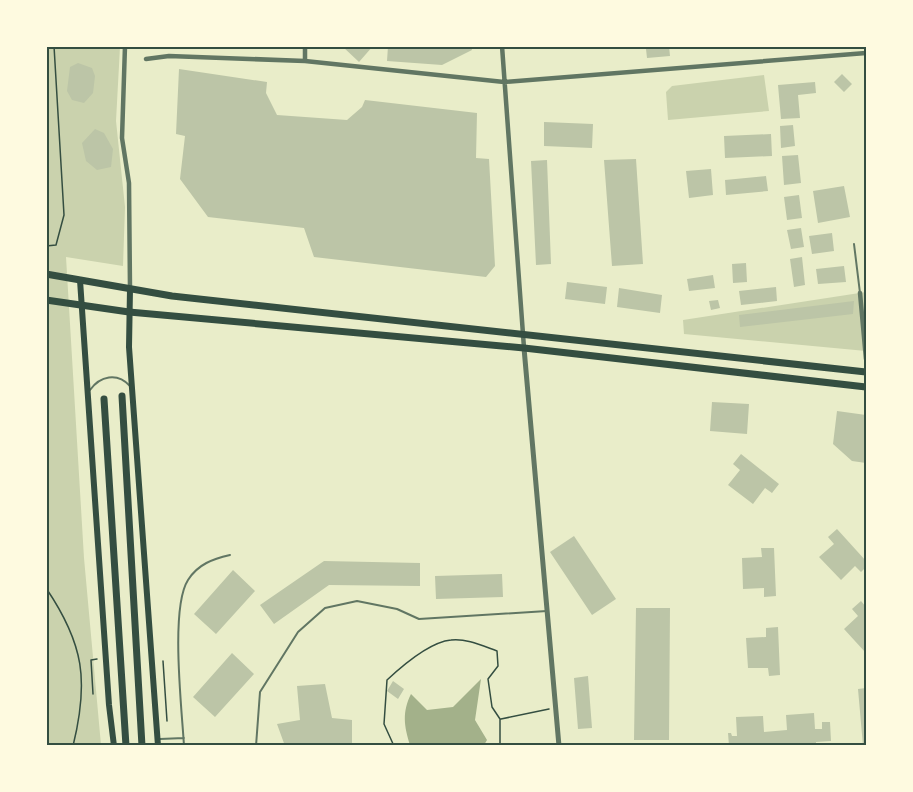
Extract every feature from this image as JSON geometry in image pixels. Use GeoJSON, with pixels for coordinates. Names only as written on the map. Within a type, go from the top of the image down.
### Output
{"type":"FeatureCollection","features":[{"type":"Feature","properties":{"kind":"main road"},"geometry":{"type":"LineString","coordinates":[[46,274],[172,297],[867,372]]}},
{"type":"Feature","properties":{"kind":"main road"},"geometry":{"type":"LineString","coordinates":[[80,280],[109,705],[114,746]]}},
{"type":"Feature","properties":{"kind":"main road"},"geometry":{"type":"LineString","coordinates":[[130,289],[132,388],[157,742]]}},
{"type":"Feature","properties":{"kind":"main road"},"geometry":{"type":"LineString","coordinates":[[46,300],[129,312],[524,348],[867,387]]}},
{"type":"Feature","properties":{"kind":"main road"},"geometry":{"type":"LineString","coordinates":[[122,396],[142,746]]}},
{"type":"Feature","properties":{"kind":"main road"},"geometry":{"type":"LineString","coordinates":[[104,399],[126,746]]}},
{"type":"Feature","properties":{"kind":"street"},"geometry":{"type":"LineString","coordinates":[[125,46],[122,138],[129,183],[130,289]]}},
{"type":"Feature","properties":{"kind":"street"},"geometry":{"type":"LineString","coordinates":[[305,46],[305,61]]}},
{"type":"Feature","properties":{"kind":"street"},"geometry":{"type":"LineString","coordinates":[[502,46],[522,334],[559,746]]}},
{"type":"Feature","properties":{"kind":"street"},"geometry":{"type":"LineString","coordinates":[[146,59],[169,56],[305,61],[504,82],[867,53]]}},
{"type":"Feature","properties":{"kind":"street"},"geometry":{"type":"LineString","coordinates":[[860,293],[867,359]]}},
{"type":"Feature","properties":{"kind":"lane"},"geometry":{"type":"LineString","coordinates":[[854,244],[860,293]]}},
{"type":"Feature","properties":{"kind":"lane"},"geometry":{"type":"LineString","coordinates":[[88,392],[100,380],[111,377],[123,379],[132,388]]}},
{"type":"Feature","properties":{"kind":"lane"},"geometry":{"type":"LineString","coordinates":[[184,746],[179,615],[188,581],[208,561],[231,555]]}},
{"type":"Feature","properties":{"kind":"lane"},"geometry":{"type":"LineString","coordinates":[[256,746],[260,692],[298,632],[325,608],[357,601],[397,609],[419,620],[547,611]]}},
{"type":"Feature","properties":{"kind":"lane"},"geometry":{"type":"LineString","coordinates":[[157,742],[184,738]]}},
{"type":"Feature","properties":{"kind":"path"},"geometry":{"type":"LineString","coordinates":[[46,246],[57,245],[64,215],[54,46]]}},
{"type":"Feature","properties":{"kind":"path"},"geometry":{"type":"LineString","coordinates":[[46,588],[73,637],[83,672],[84,697],[73,746]]}},
{"type":"Feature","properties":{"kind":"path"},"geometry":{"type":"LineString","coordinates":[[394,746],[384,724],[387,680],[410,658],[450,640],[475,643],[497,651],[498,666],[488,678],[492,707],[500,719],[500,746]]}},
{"type":"Feature","properties":{"kind":"path"},"geometry":{"type":"LineString","coordinates":[[93,694],[91,660],[97,659]]}},
{"type":"Feature","properties":{"kind":"path"},"geometry":{"type":"LineString","coordinates":[[163,660],[167,721]]}},
{"type":"Feature","properties":{"kind":"path"},"geometry":{"type":"LineString","coordinates":[[500,719],[555,708]]}},
{"type":"Feature","properties":{"kind":"shaded area"},"geometry":{"type":"Polygon","coordinates":[[[46,47],[120,47],[116,121],[125,207],[123,266],[66,257],[84,558],[101,745],[47,745],[46,47]]]}},
{"type":"Feature","properties":{"kind":"shaded area"},"geometry":{"type":"Polygon","coordinates":[[[764,75],[769,111],[668,120],[666,92],[672,86],[764,75]]]}},
{"type":"Feature","properties":{"kind":"shaded area"},"geometry":{"type":"Polygon","coordinates":[[[866,292],[866,351],[684,334],[683,320],[866,292]]]}},
{"type":"Feature","properties":{"kind":"shaded area"},"geometry":{"type":"Polygon","coordinates":[[[481,679],[475,720],[487,740],[484,745],[410,745],[405,719],[406,707],[411,694],[427,710],[453,707],[481,679]]]}},
{"type":"Feature","properties":{"kind":"building"},"geometry":{"type":"Polygon","coordinates":[[[342,46],[373,46],[359,62],[342,46]]]}},
{"type":"Feature","properties":{"kind":"building"},"geometry":{"type":"Polygon","coordinates":[[[388,46],[471,46],[472,50],[442,65],[387,61],[388,46]]]}},
{"type":"Feature","properties":{"kind":"building"},"geometry":{"type":"Polygon","coordinates":[[[669,46],[670,56],[647,58],[646,49],[669,46]]]}},
{"type":"Feature","properties":{"kind":"building"},"geometry":{"type":"Polygon","coordinates":[[[78,63],[92,68],[95,76],[93,93],[84,103],[72,100],[67,91],[70,67],[78,63]]]}},
{"type":"Feature","properties":{"kind":"building"},"geometry":{"type":"Polygon","coordinates":[[[179,69],[267,82],[266,93],[277,115],[347,120],[362,107],[365,100],[477,113],[476,158],[489,159],[495,266],[486,277],[314,257],[304,228],[208,217],[180,179],[185,136],[176,134],[179,69]]]}},
{"type":"Feature","properties":{"kind":"building"},"geometry":{"type":"Polygon","coordinates":[[[842,74],[852,84],[844,92],[834,82],[842,74]]]}},
{"type":"Feature","properties":{"kind":"building"},"geometry":{"type":"Polygon","coordinates":[[[815,82],[816,93],[798,95],[800,118],[781,119],[778,85],[815,82]]]}},
{"type":"Feature","properties":{"kind":"building"},"geometry":{"type":"Polygon","coordinates":[[[544,122],[593,124],[592,148],[544,146],[544,122]]]}},
{"type":"Feature","properties":{"kind":"building"},"geometry":{"type":"Polygon","coordinates":[[[793,125],[795,146],[781,148],[780,126],[793,125]]]}},
{"type":"Feature","properties":{"kind":"building"},"geometry":{"type":"Polygon","coordinates":[[[95,129],[104,133],[113,149],[111,167],[97,170],[86,161],[82,143],[95,129]]]}},
{"type":"Feature","properties":{"kind":"building"},"geometry":{"type":"Polygon","coordinates":[[[771,134],[772,156],[725,158],[724,136],[771,134]]]}},
{"type":"Feature","properties":{"kind":"building"},"geometry":{"type":"Polygon","coordinates":[[[798,155],[801,183],[784,185],[782,156],[798,155]]]}},
{"type":"Feature","properties":{"kind":"building"},"geometry":{"type":"Polygon","coordinates":[[[636,159],[643,264],[612,266],[604,160],[636,159]]]}},
{"type":"Feature","properties":{"kind":"building"},"geometry":{"type":"Polygon","coordinates":[[[547,160],[551,264],[536,265],[531,161],[547,160]]]}},
{"type":"Feature","properties":{"kind":"building"},"geometry":{"type":"Polygon","coordinates":[[[711,169],[713,195],[689,198],[686,171],[711,169]]]}},
{"type":"Feature","properties":{"kind":"building"},"geometry":{"type":"Polygon","coordinates":[[[766,176],[768,191],[726,195],[725,180],[766,176]]]}},
{"type":"Feature","properties":{"kind":"building"},"geometry":{"type":"Polygon","coordinates":[[[844,186],[850,217],[818,223],[813,191],[844,186]]]}},
{"type":"Feature","properties":{"kind":"building"},"geometry":{"type":"Polygon","coordinates":[[[799,195],[802,218],[787,220],[784,197],[799,195]]]}},
{"type":"Feature","properties":{"kind":"building"},"geometry":{"type":"Polygon","coordinates":[[[801,228],[804,247],[791,249],[787,230],[801,228]]]}},
{"type":"Feature","properties":{"kind":"building"},"geometry":{"type":"Polygon","coordinates":[[[832,233],[834,251],[812,254],[809,236],[832,233]]]}},
{"type":"Feature","properties":{"kind":"building"},"geometry":{"type":"Polygon","coordinates":[[[802,257],[805,285],[794,287],[790,259],[802,257]]]}},
{"type":"Feature","properties":{"kind":"building"},"geometry":{"type":"Polygon","coordinates":[[[746,263],[747,282],[733,283],[732,264],[746,263]]]}},
{"type":"Feature","properties":{"kind":"building"},"geometry":{"type":"Polygon","coordinates":[[[844,266],[846,282],[818,284],[816,269],[844,266]]]}},
{"type":"Feature","properties":{"kind":"building"},"geometry":{"type":"Polygon","coordinates":[[[713,275],[715,288],[689,291],[687,279],[713,275]]]}},
{"type":"Feature","properties":{"kind":"building"},"geometry":{"type":"Polygon","coordinates":[[[567,282],[607,287],[605,304],[565,299],[567,282]]]}},
{"type":"Feature","properties":{"kind":"building"},"geometry":{"type":"Polygon","coordinates":[[[776,287],[777,301],[741,305],[739,291],[776,287]]]}},
{"type":"Feature","properties":{"kind":"building"},"geometry":{"type":"Polygon","coordinates":[[[619,288],[662,295],[660,313],[617,307],[619,288]]]}},
{"type":"Feature","properties":{"kind":"building"},"geometry":{"type":"Polygon","coordinates":[[[718,300],[720,308],[711,310],[709,301],[718,300]]]}},
{"type":"Feature","properties":{"kind":"building"},"geometry":{"type":"Polygon","coordinates":[[[854,301],[853,314],[740,327],[739,315],[854,301]]]}},
{"type":"Feature","properties":{"kind":"building"},"geometry":{"type":"Polygon","coordinates":[[[712,402],[749,404],[747,434],[710,431],[712,402]]]}},
{"type":"Feature","properties":{"kind":"building"},"geometry":{"type":"Polygon","coordinates":[[[837,411],[866,415],[866,463],[852,461],[833,444],[837,411]]]}},
{"type":"Feature","properties":{"kind":"building"},"geometry":{"type":"Polygon","coordinates":[[[741,454],[779,484],[772,493],[765,488],[753,504],[728,485],[740,470],[733,464],[741,454]]]}},
{"type":"Feature","properties":{"kind":"building"},"geometry":{"type":"Polygon","coordinates":[[[837,529],[866,561],[866,567],[861,572],[855,566],[841,580],[819,557],[834,544],[828,537],[837,529]]]}},
{"type":"Feature","properties":{"kind":"building"},"geometry":{"type":"Polygon","coordinates":[[[574,536],[616,599],[592,615],[550,552],[574,536]]]}},
{"type":"Feature","properties":{"kind":"building"},"geometry":{"type":"Polygon","coordinates":[[[761,548],[774,548],[776,596],[764,597],[764,588],[743,589],[742,558],[762,557],[761,548]]]}},
{"type":"Feature","properties":{"kind":"building"},"geometry":{"type":"Polygon","coordinates":[[[324,561],[420,563],[420,586],[329,585],[274,624],[260,605],[324,561]]]}},
{"type":"Feature","properties":{"kind":"building"},"geometry":{"type":"Polygon","coordinates":[[[233,570],[255,591],[216,634],[194,614],[233,570]]]}},
{"type":"Feature","properties":{"kind":"building"},"geometry":{"type":"Polygon","coordinates":[[[502,574],[503,597],[436,599],[435,576],[502,574]]]}},
{"type":"Feature","properties":{"kind":"building"},"geometry":{"type":"Polygon","coordinates":[[[861,601],[866,607],[865,652],[844,629],[858,616],[852,609],[861,601]]]}},
{"type":"Feature","properties":{"kind":"building"},"geometry":{"type":"Polygon","coordinates":[[[636,608],[670,608],[669,740],[634,740],[636,608]]]}},
{"type":"Feature","properties":{"kind":"building"},"geometry":{"type":"Polygon","coordinates":[[[778,627],[780,675],[769,676],[768,668],[748,668],[746,638],[766,637],[766,628],[778,627]]]}},
{"type":"Feature","properties":{"kind":"building"},"geometry":{"type":"Polygon","coordinates":[[[232,653],[254,674],[215,717],[193,697],[232,653]]]}},
{"type":"Feature","properties":{"kind":"building"},"geometry":{"type":"Polygon","coordinates":[[[588,676],[592,728],[578,729],[574,678],[588,676]]]}},
{"type":"Feature","properties":{"kind":"building"},"geometry":{"type":"Polygon","coordinates":[[[393,681],[404,689],[398,699],[387,691],[393,681]]]}},
{"type":"Feature","properties":{"kind":"building"},"geometry":{"type":"Polygon","coordinates":[[[325,684],[332,718],[352,720],[352,746],[285,746],[277,724],[300,720],[297,686],[325,684]]]}},
{"type":"Feature","properties":{"kind":"building"},"geometry":{"type":"Polygon","coordinates":[[[866,688],[866,746],[863,746],[858,689],[866,688]]]}},
{"type":"Feature","properties":{"kind":"building"},"geometry":{"type":"Polygon","coordinates":[[[814,713],[815,729],[822,729],[822,722],[830,722],[831,741],[816,742],[816,746],[729,746],[728,733],[737,736],[736,717],[763,716],[764,732],[787,730],[786,715],[814,713]]]}}]}
